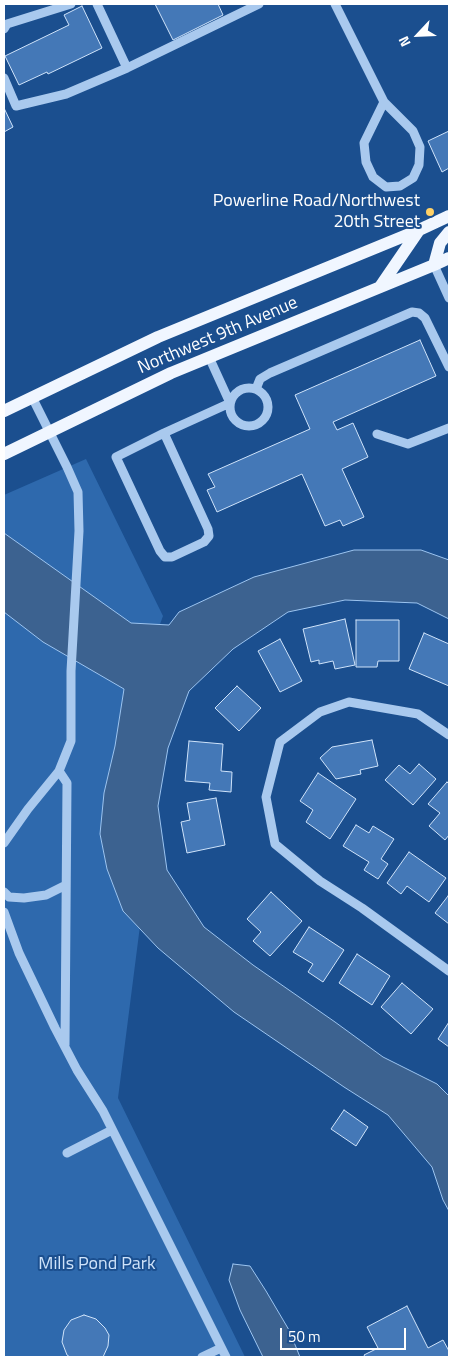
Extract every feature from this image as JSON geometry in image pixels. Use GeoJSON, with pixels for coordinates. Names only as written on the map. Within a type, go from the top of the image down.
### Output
{"type":"FeatureCollection","features":[{"type":"Feature","properties":{"kind":"main road","name":"Northwest 9th Avenue"},"geometry":{"type":"LineString","coordinates":[[5,407],[32,397],[158,338],[449,216]]}},
{"type":"Feature","properties":{"kind":"main road"},"geometry":{"type":"LineString","coordinates":[[380,287],[419,230]]}},
{"type":"Feature","properties":{"kind":"main road"},"geometry":{"type":"LineString","coordinates":[[434,265],[440,243],[449,232]]}},
{"type":"Feature","properties":{"kind":"main road","name":"Northwest 9th Avenue"},"geometry":{"type":"LineString","coordinates":[[4,454],[171,373],[449,258]]}},
{"type":"Feature","properties":{"kind":"street"},"geometry":{"type":"LineString","coordinates":[[4,29],[6,24],[71,4]]}},
{"type":"Feature","properties":{"kind":"street"},"geometry":{"type":"LineString","coordinates":[[97,4],[127,68]]}},
{"type":"Feature","properties":{"kind":"street"},"geometry":{"type":"LineString","coordinates":[[4,78],[16,106],[66,94],[127,68],[259,4]]}},
{"type":"Feature","properties":{"kind":"street"},"geometry":{"type":"LineString","coordinates":[[335,4],[384,102],[413,131],[420,147],[419,165],[413,178],[400,186],[386,187],[373,177],[366,162],[364,143],[384,102]]}},
{"type":"Feature","properties":{"kind":"street"},"geometry":{"type":"LineString","coordinates":[[434,265],[449,298]]}},
{"type":"Feature","properties":{"kind":"street"},"geometry":{"type":"LineString","coordinates":[[256,389],[260,379],[270,373],[412,312],[419,313],[425,318],[449,367]]}},
{"type":"Feature","properties":{"kind":"street"},"geometry":{"type":"LineString","coordinates":[[164,434],[208,529],[209,536],[204,542],[172,557],[164,557],[160,551],[116,457],[164,434],[230,403],[233,396],[243,388],[250,387],[256,389],[266,397],[269,409],[264,420],[253,426],[246,426],[235,421],[230,403],[209,357]]}},
{"type":"Feature","properties":{"kind":"street"},"geometry":{"type":"LineString","coordinates":[[4,843],[28,809],[59,771],[71,741],[71,671],[79,530],[78,492],[32,397]]}},
{"type":"Feature","properties":{"kind":"street"},"geometry":{"type":"LineString","coordinates":[[377,434],[408,444],[449,428]]}},
{"type":"Feature","properties":{"kind":"street"},"geometry":{"type":"LineString","coordinates":[[449,735],[418,714],[349,702],[320,712],[280,742],[266,797],[275,844],[320,881],[362,908],[449,971]]}},
{"type":"Feature","properties":{"kind":"street"},"geometry":{"type":"LineString","coordinates":[[59,771],[67,783],[65,1048]]}},
{"type":"Feature","properties":{"kind":"street"},"geometry":{"type":"LineString","coordinates":[[4,892],[9,898],[24,898],[46,895],[66,885]]}},
{"type":"Feature","properties":{"kind":"street"},"geometry":{"type":"LineString","coordinates":[[4,912],[19,953],[65,1048],[112,1130],[226,1357]]}},
{"type":"Feature","properties":{"kind":"street"},"geometry":{"type":"LineString","coordinates":[[66,1153],[112,1130]]}},
{"type":"Feature","properties":{"kind":"street"},"geometry":{"type":"LineString","coordinates":[[202,1357],[222,1348]]}},
{"type":"Feature","properties":{"kind":"green space","name":"Mills Pond Park"},"geometry":{"type":"Polygon","coordinates":[[[86,459],[163,616],[133,698],[141,918],[118,1098],[245,1357],[4,1357],[4,495],[86,459]]]}},
{"type":"Feature","properties":{"kind":"shaded area"},"geometry":{"type":"Polygon","coordinates":[[[4,533],[131,623],[169,625],[179,612],[254,577],[354,550],[421,550],[449,560],[449,619],[417,603],[345,600],[288,612],[233,649],[189,691],[168,748],[158,806],[167,870],[204,927],[253,965],[383,1057],[437,1084],[449,1096],[449,1211],[443,1200],[432,1167],[388,1115],[234,1012],[158,948],[123,911],[107,869],[100,834],[104,793],[115,746],[124,689],[43,642],[4,612],[4,533]]]}},
{"type":"Feature","properties":{"kind":"shaded area"},"geometry":{"type":"Polygon","coordinates":[[[233,1264],[250,1266],[289,1330],[300,1357],[263,1357],[240,1310],[229,1280],[233,1264]]]}},
{"type":"Feature","properties":{"kind":"building"},"geometry":{"type":"Polygon","coordinates":[[[155,4],[218,4],[223,15],[173,40],[155,4]]]}},
{"type":"Feature","properties":{"kind":"building"},"geometry":{"type":"Polygon","coordinates":[[[82,6],[102,48],[48,74],[47,72],[19,85],[5,56],[69,25],[64,15],[82,6]]]}},
{"type":"Feature","properties":{"kind":"building"},"geometry":{"type":"Polygon","coordinates":[[[4,108],[13,127],[4,132],[4,108]]]}},
{"type":"Feature","properties":{"kind":"building"},"geometry":{"type":"Polygon","coordinates":[[[449,131],[449,168],[442,172],[428,141],[449,131]]]}},
{"type":"Feature","properties":{"kind":"building"},"geometry":{"type":"Polygon","coordinates":[[[420,340],[436,376],[333,422],[337,430],[353,423],[368,457],[342,469],[364,517],[343,526],[340,520],[325,526],[302,474],[217,512],[207,490],[215,487],[208,474],[310,429],[295,395],[420,340]]]}},
{"type":"Feature","properties":{"kind":"building"},"geometry":{"type":"Polygon","coordinates":[[[345,619],[355,665],[335,669],[333,661],[319,664],[319,660],[311,662],[303,629],[345,619]]]}},
{"type":"Feature","properties":{"kind":"building"},"geometry":{"type":"Polygon","coordinates":[[[356,620],[399,620],[399,661],[378,661],[377,667],[356,667],[356,620]]]}},
{"type":"Feature","properties":{"kind":"building"},"geometry":{"type":"Polygon","coordinates":[[[424,633],[449,644],[449,686],[409,669],[424,633]]]}},
{"type":"Feature","properties":{"kind":"building"},"geometry":{"type":"Polygon","coordinates":[[[280,639],[302,681],[280,692],[258,651],[280,639]]]}},
{"type":"Feature","properties":{"kind":"building"},"geometry":{"type":"Polygon","coordinates":[[[237,686],[261,708],[239,731],[215,708],[237,686]]]}},
{"type":"Feature","properties":{"kind":"building"},"geometry":{"type":"Polygon","coordinates":[[[372,740],[378,766],[360,770],[361,774],[336,779],[320,758],[332,747],[372,740]]]}},
{"type":"Feature","properties":{"kind":"building"},"geometry":{"type":"Polygon","coordinates":[[[189,741],[223,744],[221,771],[232,772],[231,792],[209,790],[210,783],[185,781],[189,741]]]}},
{"type":"Feature","properties":{"kind":"building"},"geometry":{"type":"Polygon","coordinates":[[[419,764],[436,779],[413,805],[385,780],[399,765],[410,774],[419,764]]]}},
{"type":"Feature","properties":{"kind":"building"},"geometry":{"type":"Polygon","coordinates":[[[318,773],[356,799],[330,839],[306,822],[313,810],[300,801],[318,773]]]}},
{"type":"Feature","properties":{"kind":"building"},"geometry":{"type":"Polygon","coordinates":[[[447,782],[449,784],[449,835],[445,840],[429,826],[440,813],[428,804],[447,782]]]}},
{"type":"Feature","properties":{"kind":"building"},"geometry":{"type":"Polygon","coordinates":[[[216,798],[225,845],[187,853],[181,822],[190,820],[187,803],[216,798]]]}},
{"type":"Feature","properties":{"kind":"building"},"geometry":{"type":"Polygon","coordinates":[[[356,825],[369,833],[373,826],[394,839],[381,859],[388,864],[378,879],[364,870],[369,862],[343,846],[356,825]]]}},
{"type":"Feature","properties":{"kind":"building"},"geometry":{"type":"Polygon","coordinates":[[[409,852],[446,878],[429,902],[407,886],[401,894],[387,883],[409,852]]]}},
{"type":"Feature","properties":{"kind":"building"},"geometry":{"type":"Polygon","coordinates":[[[271,892],[302,921],[270,956],[253,941],[261,932],[247,919],[271,892]]]}},
{"type":"Feature","properties":{"kind":"building"},"geometry":{"type":"Polygon","coordinates":[[[449,897],[449,924],[435,913],[449,897]]]}},
{"type":"Feature","properties":{"kind":"building"},"geometry":{"type":"Polygon","coordinates":[[[309,927],[344,950],[323,982],[308,972],[313,964],[293,952],[309,927]]]}},
{"type":"Feature","properties":{"kind":"building"},"geometry":{"type":"Polygon","coordinates":[[[357,954],[390,976],[372,1005],[339,983],[357,954]]]}},
{"type":"Feature","properties":{"kind":"building"},"geometry":{"type":"Polygon","coordinates":[[[402,983],[433,1009],[411,1034],[381,1007],[402,983]]]}},
{"type":"Feature","properties":{"kind":"building"},"geometry":{"type":"Polygon","coordinates":[[[449,1022],[449,1047],[438,1039],[449,1022]]]}},
{"type":"Feature","properties":{"kind":"building"},"geometry":{"type":"Polygon","coordinates":[[[344,1110],[368,1127],[356,1146],[331,1129],[344,1110]]]}},
{"type":"Feature","properties":{"kind":"building"},"geometry":{"type":"Polygon","coordinates":[[[407,1306],[428,1348],[443,1340],[449,1351],[449,1357],[365,1357],[364,1355],[378,1348],[367,1327],[407,1306]]]}},
{"type":"Feature","properties":{"kind":"building"},"geometry":{"type":"Polygon","coordinates":[[[84,1315],[96,1319],[109,1335],[108,1346],[103,1357],[70,1357],[67,1355],[62,1342],[64,1330],[71,1320],[84,1315]]]}},
{"type":"Feature","properties":{"kind":"place","name":"Powerline Road/Northwest 20th Street"},"geometry":{"type":"Point","coordinates":[430,212]}}]}
